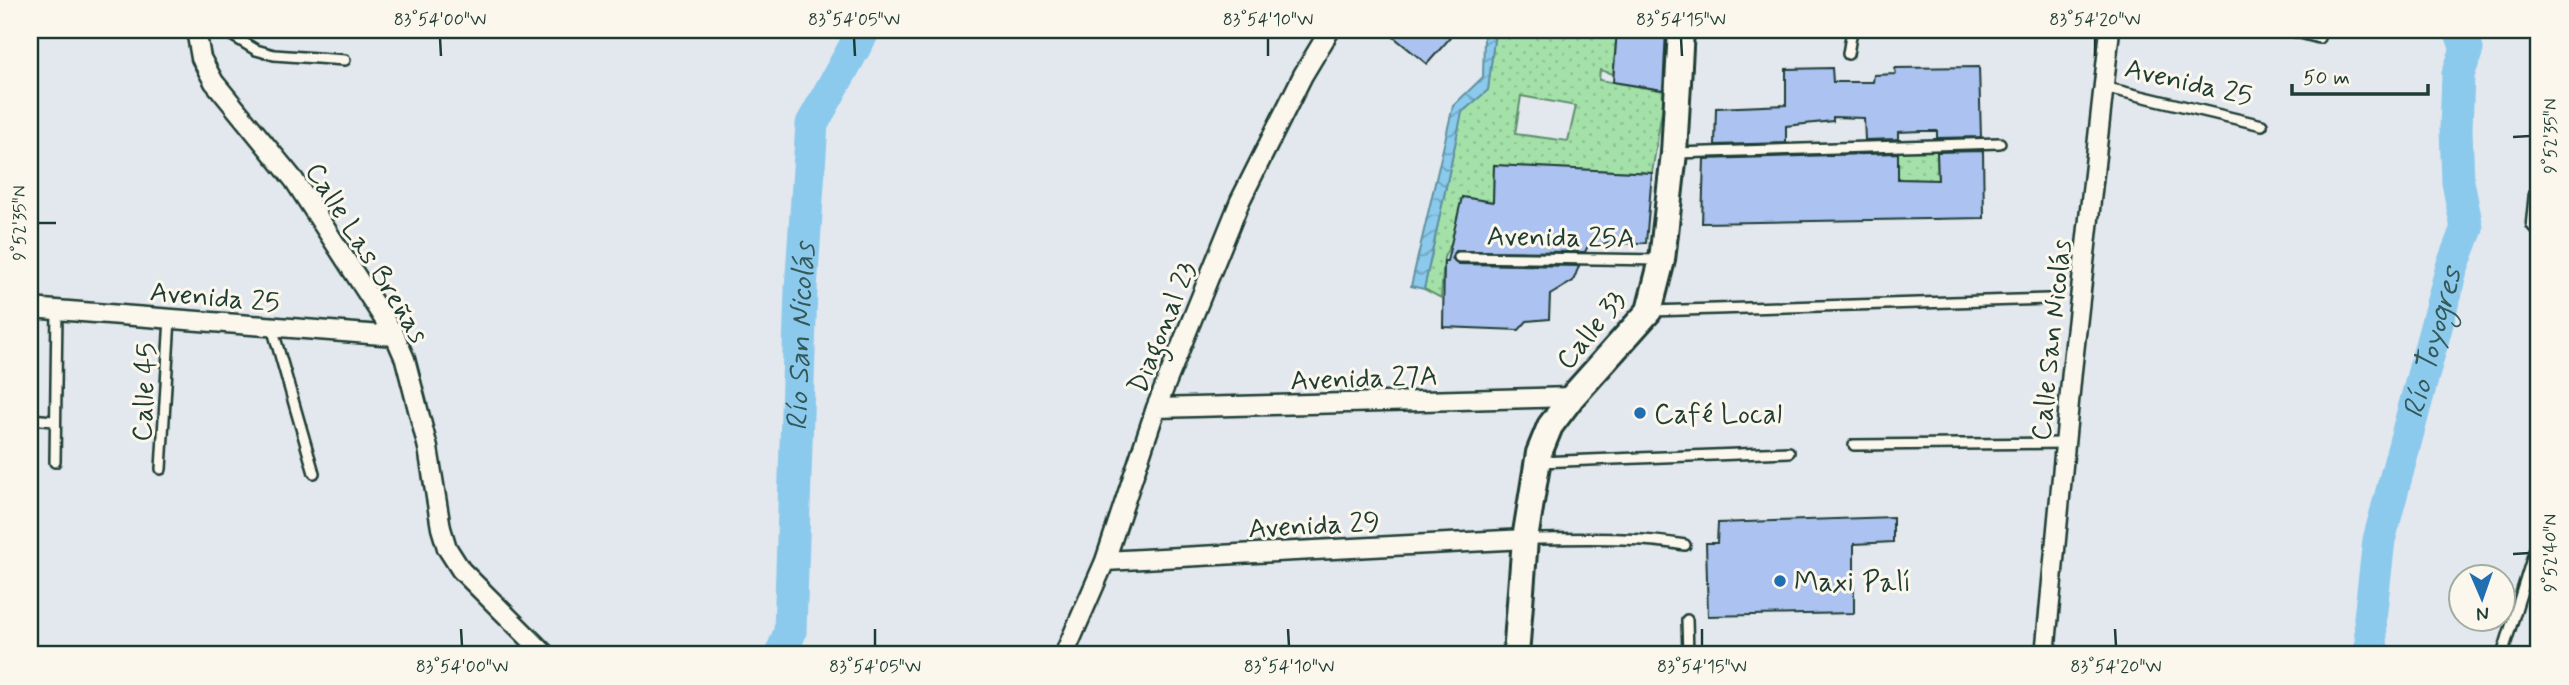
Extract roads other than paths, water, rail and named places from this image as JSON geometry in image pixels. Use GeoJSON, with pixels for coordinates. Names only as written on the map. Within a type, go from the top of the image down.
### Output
{"type":"FeatureCollection","features":[{"type":"Feature","properties":{"kind":"main road","name":"Calle 33"},"geometry":{"type":"LineString","coordinates":[[1516,655],[1525,539],[1537,462],[1550,426],[1649,311],[1662,260],[1674,153],[1681,30]]}},
{"type":"Feature","properties":{"kind":"street","name":"Calle Las Breñas"},"geometry":{"type":"LineString","coordinates":[[196,30],[201,58],[215,82],[294,180],[395,336],[405,359],[428,448],[440,528],[447,548],[461,570],[546,655]]}},
{"type":"Feature","properties":{"kind":"street","name":"Diagonal 23"},"geometry":{"type":"LineString","coordinates":[[1064,655],[1105,561],[1156,408],[1240,201],[1303,75],[1330,30]]}},
{"type":"Feature","properties":{"kind":"street","name":"Calle San Nicolás"},"geometry":{"type":"LineString","coordinates":[[2045,655],[2110,30]]}},
{"type":"Feature","properties":{"kind":"street"},"geometry":{"type":"LineString","coordinates":[[2539,193],[2536,223],[2539,226]]}},
{"type":"Feature","properties":{"kind":"street","name":"Avenida 25"},"geometry":{"type":"LineString","coordinates":[[30,308],[395,336]]}},
{"type":"Feature","properties":{"kind":"street","name":"Avenida 27A"},"geometry":{"type":"LineString","coordinates":[[1156,408],[1573,397]]}},
{"type":"Feature","properties":{"kind":"street","name":"Avenida 29"},"geometry":{"type":"LineString","coordinates":[[1105,561],[1525,539]]}},
{"type":"Feature","properties":{"kind":"lane"},"geometry":{"type":"LineString","coordinates":[[223,30],[256,50],[274,55],[345,60]]}},
{"type":"Feature","properties":{"kind":"lane"},"geometry":{"type":"LineString","coordinates":[[1848,54],[1852,30]]}},
{"type":"Feature","properties":{"kind":"lane"},"geometry":{"type":"LineString","coordinates":[[2289,30],[2319,37]]}},
{"type":"Feature","properties":{"kind":"lane","name":"Avenida 25"},"geometry":{"type":"LineString","coordinates":[[2103,87],[2262,125]]}},
{"type":"Feature","properties":{"kind":"lane"},"geometry":{"type":"LineString","coordinates":[[1674,153],[2000,143]]}},
{"type":"Feature","properties":{"kind":"lane","name":"Avenida 25A"},"geometry":{"type":"LineString","coordinates":[[1459,257],[1662,260]]}},
{"type":"Feature","properties":{"kind":"lane"},"geometry":{"type":"LineString","coordinates":[[1649,311],[2048,299]]}},
{"type":"Feature","properties":{"kind":"lane"},"geometry":{"type":"LineString","coordinates":[[55,462],[57,310]]}},
{"type":"Feature","properties":{"kind":"lane","name":"Calle 45"},"geometry":{"type":"LineString","coordinates":[[161,469],[170,318]]}},
{"type":"Feature","properties":{"kind":"lane"},"geometry":{"type":"LineString","coordinates":[[272,327],[314,473]]}},
{"type":"Feature","properties":{"kind":"lane"},"geometry":{"type":"LineString","coordinates":[[30,419],[54,421]]}},
{"type":"Feature","properties":{"kind":"lane"},"geometry":{"type":"LineString","coordinates":[[1854,445],[2065,443]]}},
{"type":"Feature","properties":{"kind":"lane"},"geometry":{"type":"LineString","coordinates":[[1537,462],[1789,452]]}},
{"type":"Feature","properties":{"kind":"lane"},"geometry":{"type":"LineString","coordinates":[[2502,655],[2539,536]]}},
{"type":"Feature","properties":{"kind":"lane"},"geometry":{"type":"LineString","coordinates":[[1525,539],[1669,540],[1685,545]]}},
{"type":"Feature","properties":{"kind":"lane"},"geometry":{"type":"LineString","coordinates":[[1687,620],[1688,655]]}},
{"type":"Feature","properties":{"kind":"water"},"geometry":{"type":"Polygon","coordinates":[[[1482,30],[1491,30],[1494,39],[1488,90],[1462,112],[1424,289],[1411,286],[1453,106],[1483,77],[1482,30]]]}},
{"type":"Feature","properties":{"kind":"waterway","name":"Río San Nicolás"},"geometry":{"type":"LineString","coordinates":[[781,655],[790,632],[801,289],[812,124],[864,30]]}},
{"type":"Feature","properties":{"kind":"waterway","name":"Río Toyogres"},"geometry":{"type":"LineString","coordinates":[[2372,655],[2370,618],[2379,540],[2452,267],[2467,228],[2458,182],[2456,129],[2458,75],[2467,49],[2460,30]]}},
{"type":"Feature","properties":{"kind":"place","name":"Café Local"},"geometry":{"type":"Point","coordinates":[1640,413]}},
{"type":"Feature","properties":{"kind":"place","name":"Maxi Palí"},"geometry":{"type":"Point","coordinates":[1780,581]}}]}
